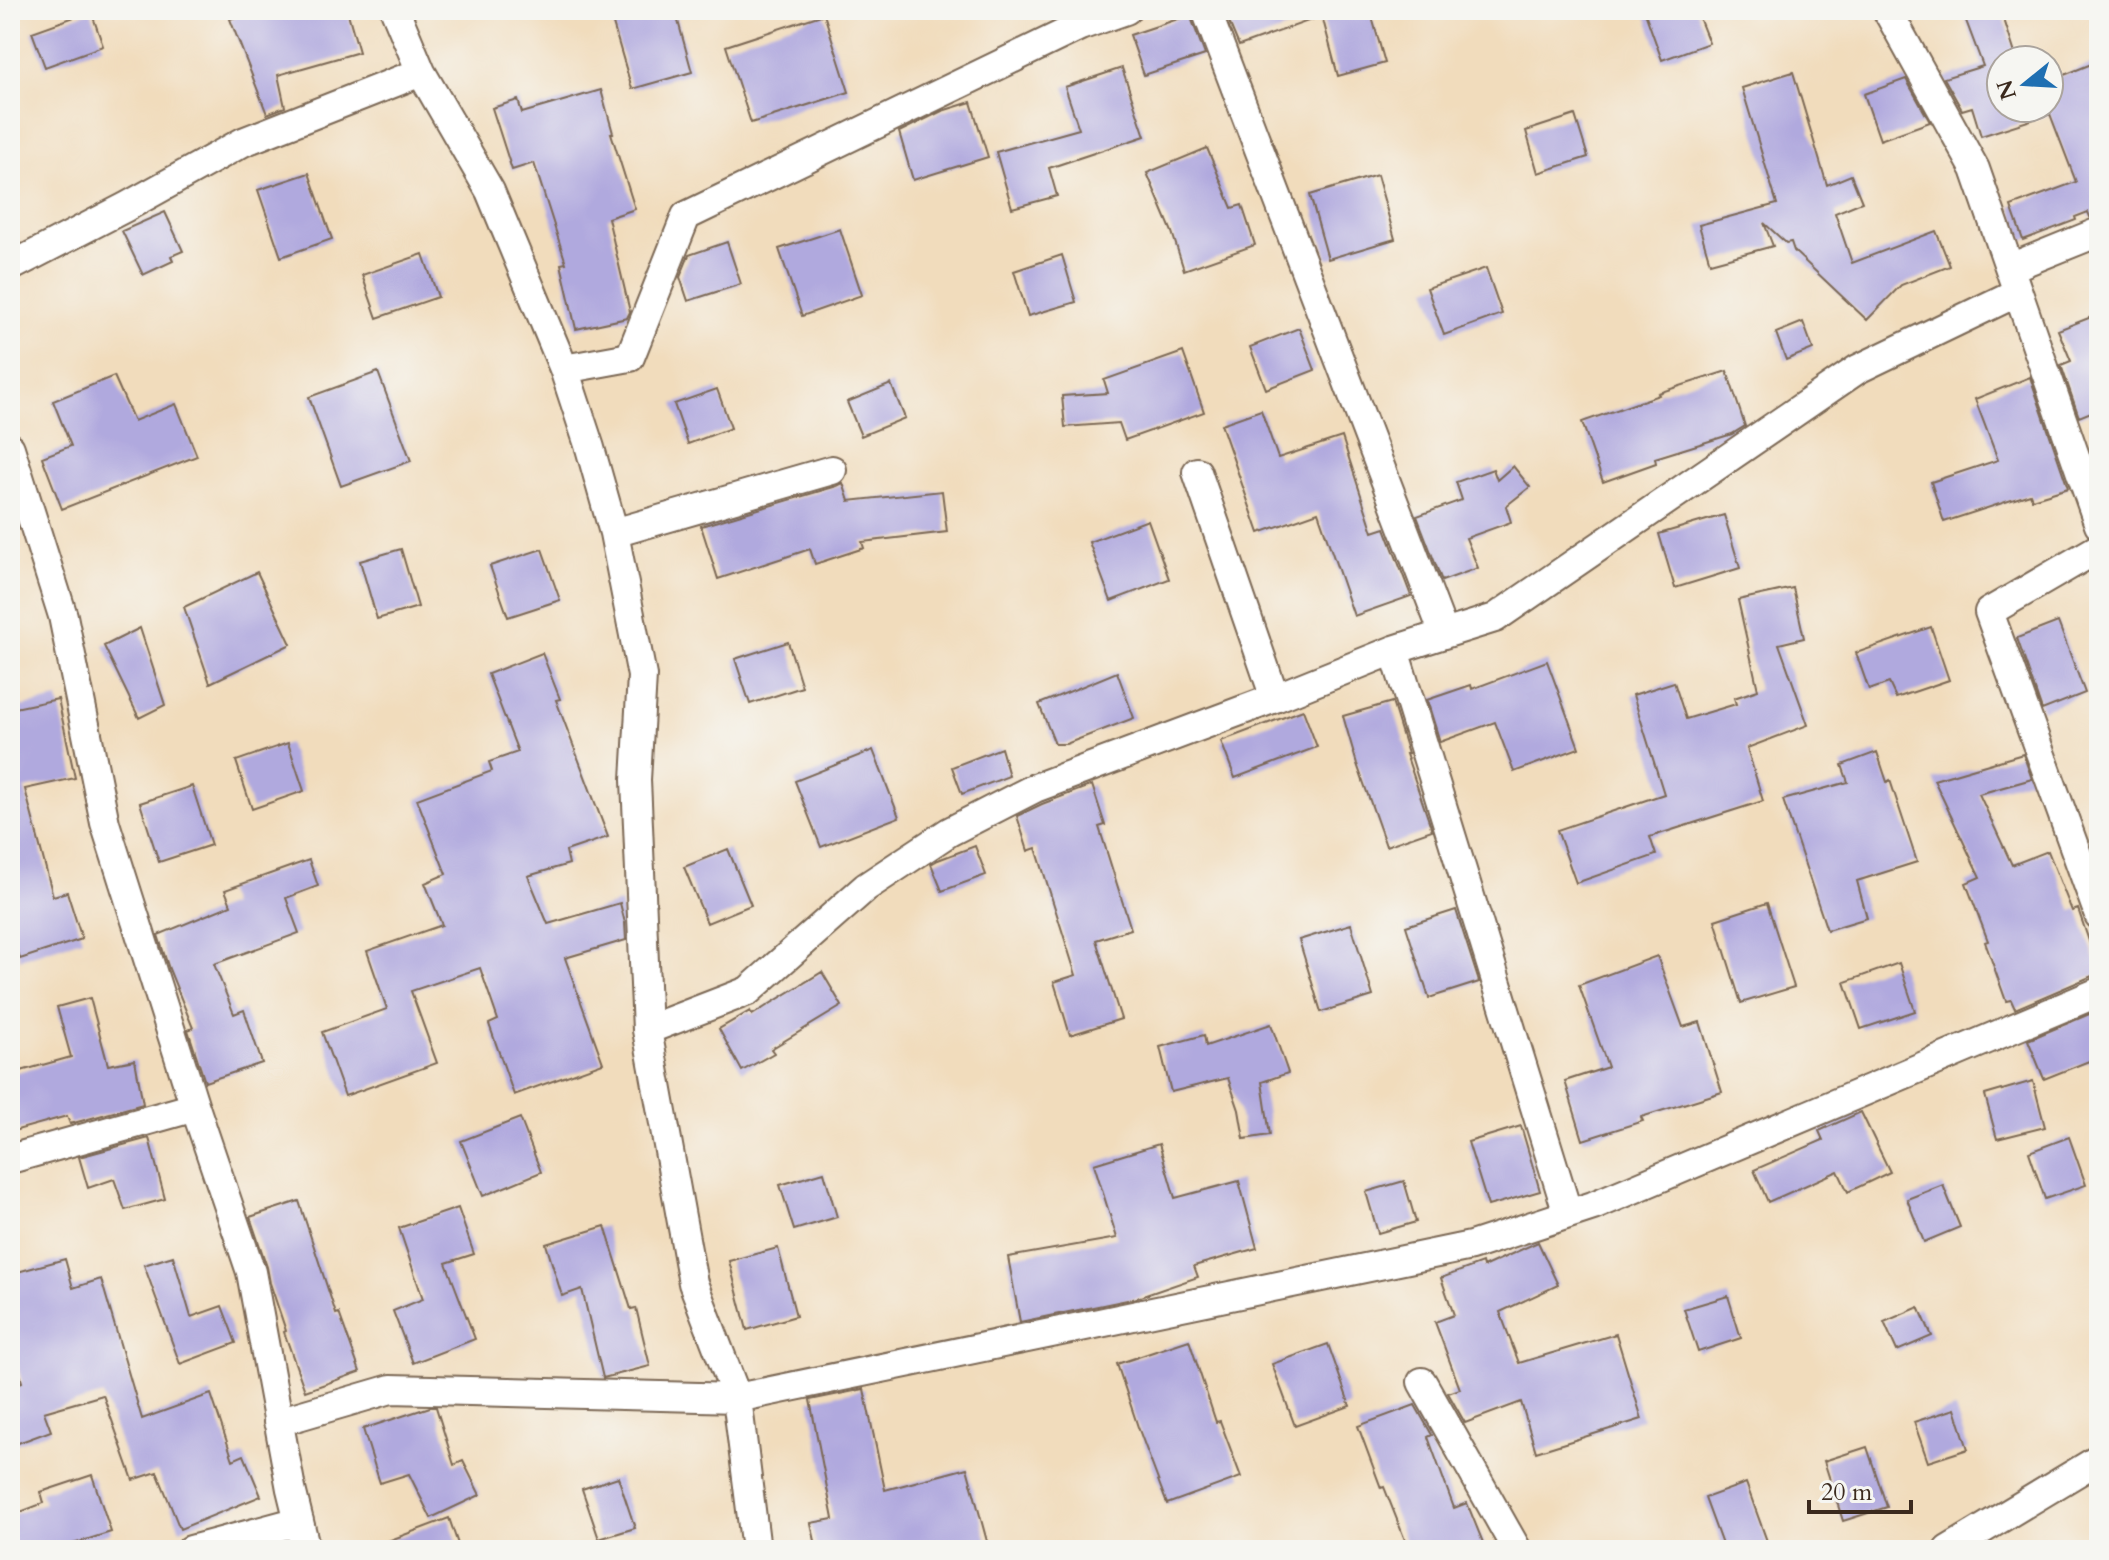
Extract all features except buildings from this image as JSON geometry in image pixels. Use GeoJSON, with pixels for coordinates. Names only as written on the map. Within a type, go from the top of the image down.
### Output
{"type":"FeatureCollection","features":[{"type":"Feature","properties":{"kind":"street"},"geometry":{"type":"LineString","coordinates":[[395,10],[421,72],[490,191],[564,369],[614,533],[642,676],[636,780],[647,1030],[693,1283],[737,1398],[756,1550]]}},
{"type":"Feature","properties":{"kind":"street"},"geometry":{"type":"LineString","coordinates":[[564,369],[630,357],[686,216],[1080,26],[1126,10]]}},
{"type":"Feature","properties":{"kind":"street"},"geometry":{"type":"LineString","coordinates":[[1206,10],[1444,634]]}},
{"type":"Feature","properties":{"kind":"street"},"geometry":{"type":"LineString","coordinates":[[1887,10],[1975,169],[2099,525]]}},
{"type":"Feature","properties":{"kind":"street"},"geometry":{"type":"LineString","coordinates":[[10,267],[243,142],[421,72]]}},
{"type":"Feature","properties":{"kind":"street"},"geometry":{"type":"LineString","coordinates":[[647,1030],[748,991],[866,887],[949,832],[1035,788],[1394,650],[1495,618],[1858,369],[2099,232]]}},
{"type":"Feature","properties":{"kind":"street"},"geometry":{"type":"LineString","coordinates":[[10,448],[63,616],[105,823],[251,1272],[278,1422],[306,1550]]}},
{"type":"Feature","properties":{"kind":"street"},"geometry":{"type":"LineString","coordinates":[[614,533],[832,470]]}},
{"type":"Feature","properties":{"kind":"street"},"geometry":{"type":"LineString","coordinates":[[1197,472],[1275,698]]}},
{"type":"Feature","properties":{"kind":"street"},"geometry":{"type":"LineString","coordinates":[[2099,548],[1989,612],[2099,915]]}},
{"type":"Feature","properties":{"kind":"street"},"geometry":{"type":"LineString","coordinates":[[1394,650],[1568,1214]]}},
{"type":"Feature","properties":{"kind":"street"},"geometry":{"type":"LineString","coordinates":[[278,1422],[391,1389],[737,1398],[1471,1246],[1608,1200],[2099,992]]}},
{"type":"Feature","properties":{"kind":"street"},"geometry":{"type":"LineString","coordinates":[[10,1159],[195,1107]]}},
{"type":"Feature","properties":{"kind":"street"},"geometry":{"type":"LineString","coordinates":[[1422,1382],[1517,1550]]}},
{"type":"Feature","properties":{"kind":"street"},"geometry":{"type":"LineString","coordinates":[[1948,1550],[2099,1459]]}},
{"type":"Feature","properties":{"kind":"street"},"geometry":{"type":"LineString","coordinates":[[191,1550],[299,1521]]}}]}
